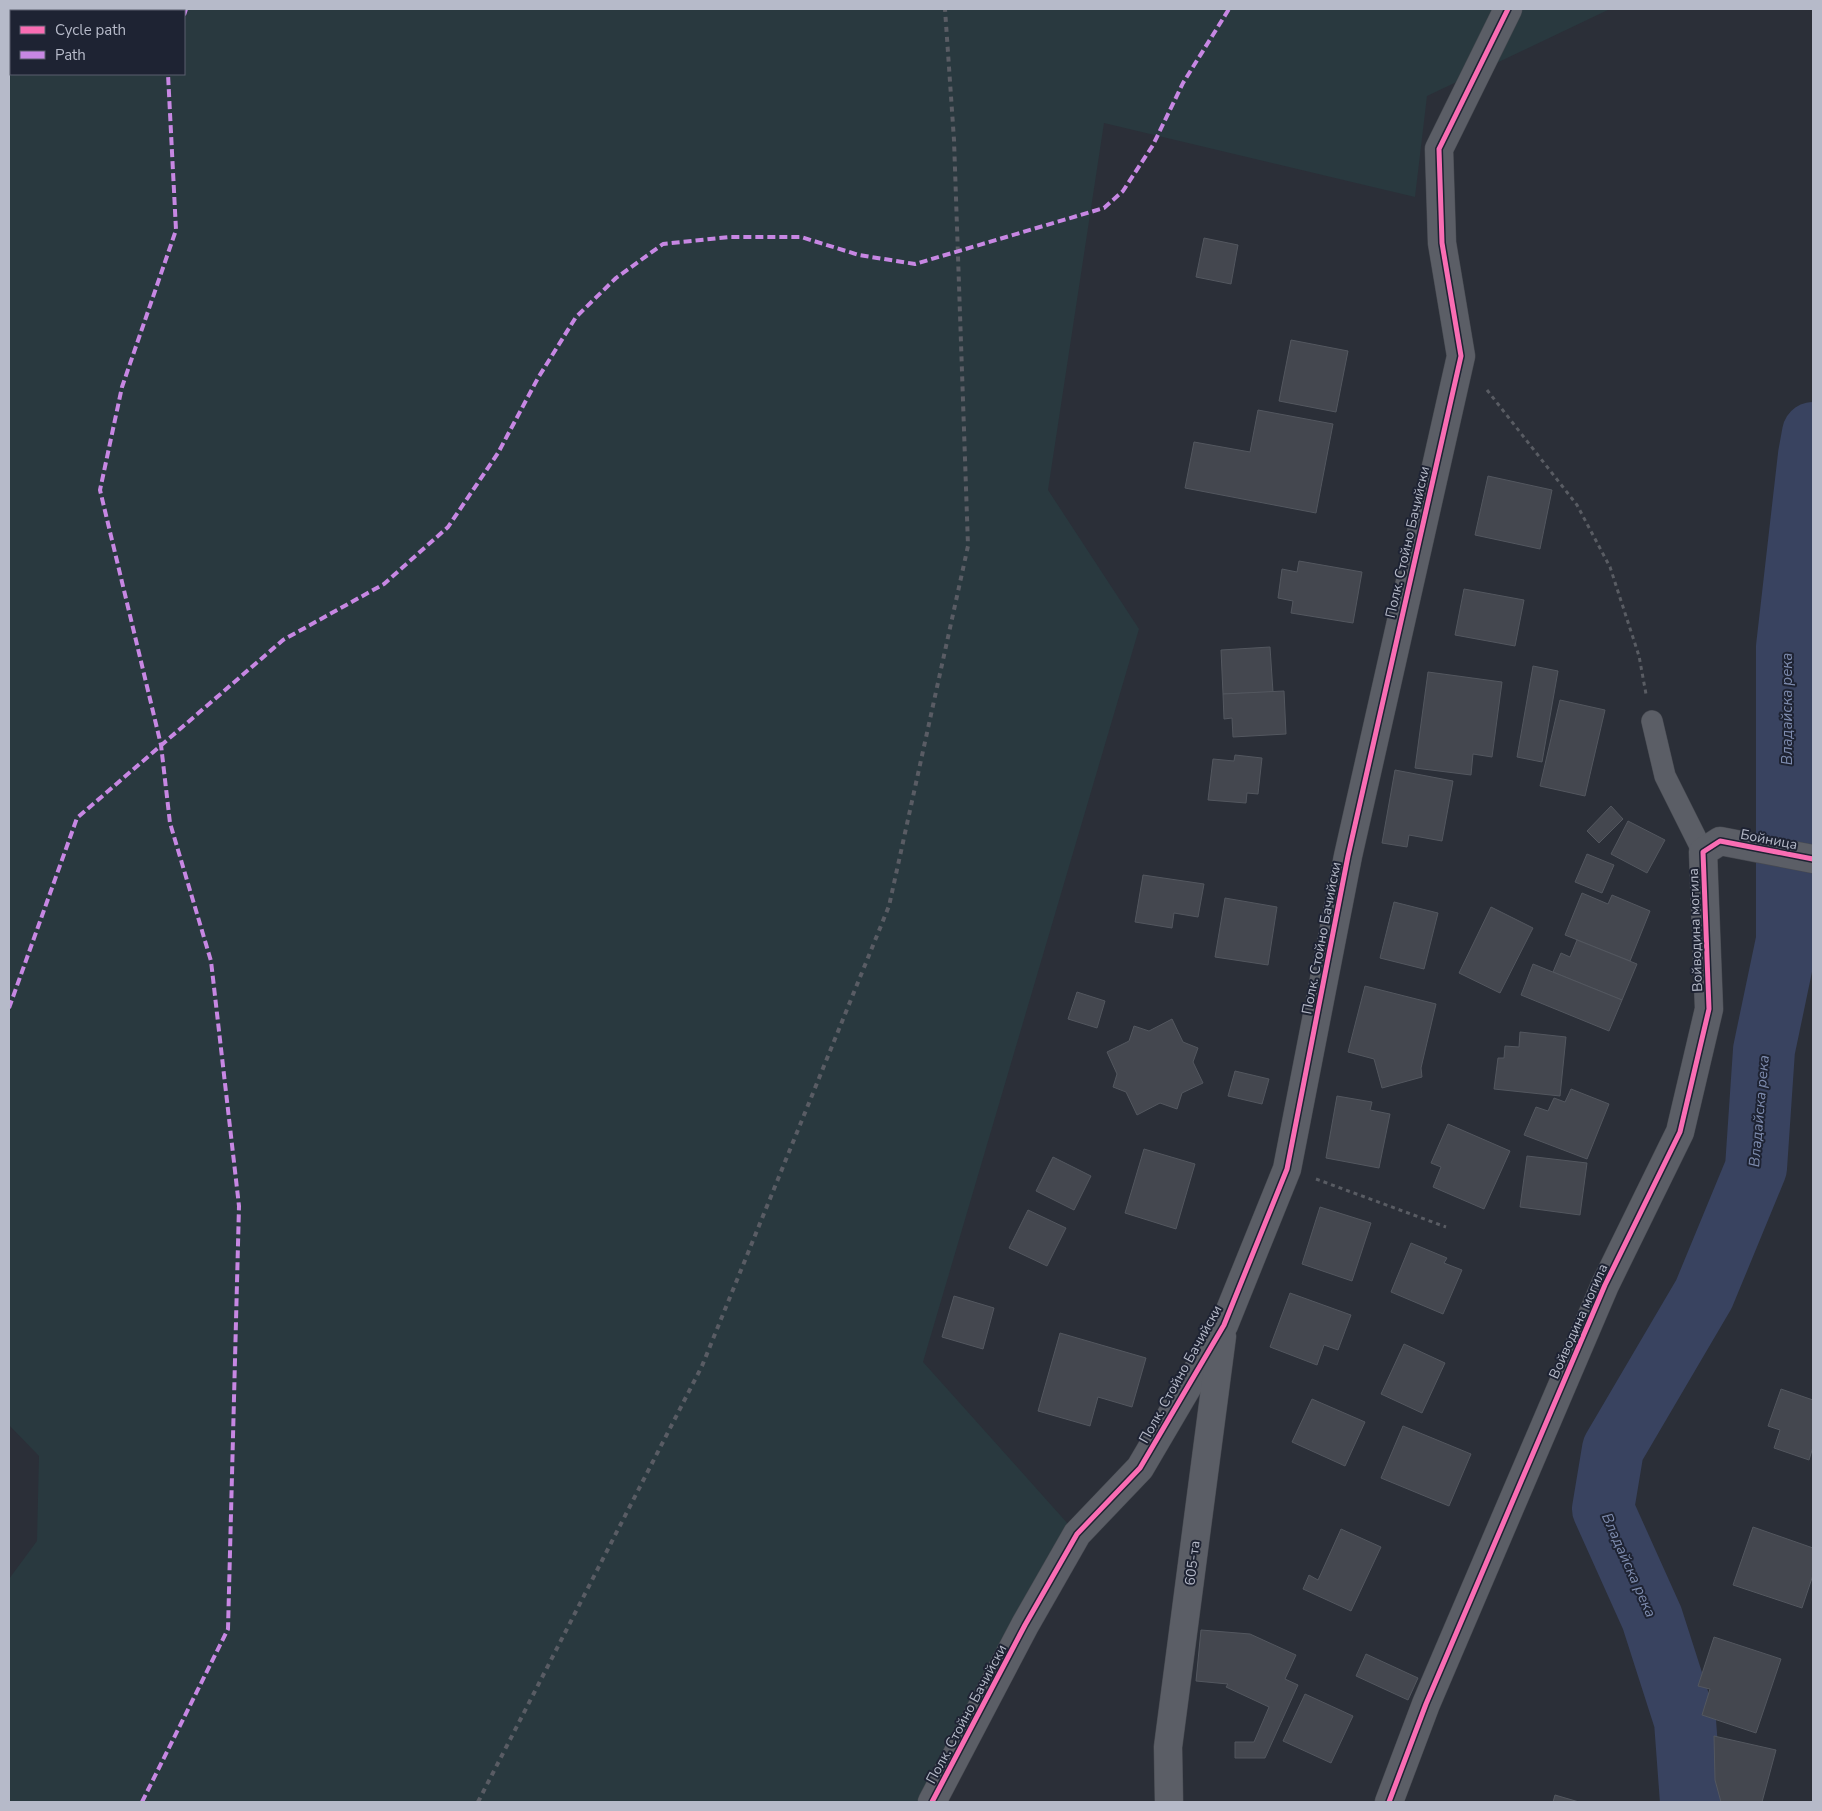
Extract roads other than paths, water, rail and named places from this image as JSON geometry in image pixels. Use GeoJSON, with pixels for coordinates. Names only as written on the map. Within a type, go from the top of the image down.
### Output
{"type":"FeatureCollection","features":[{"type":"Feature","properties":{"kind":"street","name":"Полк. Стойно Бачийски"},"geometry":{"type":"LineString","coordinates":[[932,1802],[1025,1626],[1077,1534],[1140,1468],[1224,1325],[1287,1169],[1348,856],[1461,356],[1442,243],[1439,149],[1508,9]]}},
{"type":"Feature","properties":{"kind":"street","name":"Бойница"},"geometry":{"type":"LineString","coordinates":[[1711,847],[1813,859]]}},
{"type":"Feature","properties":{"kind":"street","name":"Войводина могила"},"geometry":{"type":"LineString","coordinates":[[1389,1802],[1426,1704],[1601,1294],[1680,1132],[1709,1009],[1711,847]]}},
{"type":"Feature","properties":{"kind":"street","name":"605-та"},"geometry":{"type":"LineString","coordinates":[[1169,1802],[1168,1746],[1224,1325]]}},
{"type":"Feature","properties":{"kind":"lane"},"geometry":{"type":"LineString","coordinates":[[1652,721],[1665,776],[1711,847]]}},
{"type":"Feature","properties":{"kind":"waterway","name":"Владайска река"},"geometry":{"type":"LineString","coordinates":[[1691,1802],[1685,1721],[1652,1618],[1603,1509],[1613,1449],[1704,1294],[1756,1168],[1764,1050],[1787,940],[1787,647],[1813,433]]}},
{"type":"Feature","properties":{"kind":"waterway","name":"Владайска река"},"geometry":{"type":"LineString","coordinates":[[1809,455],[1813,457]]}},
{"type":"Feature","properties":{"kind":"railway"},"geometry":{"type":"LineString","coordinates":[[478,1802],[702,1366],[889,906],[968,546],[954,140],[945,9]]}}]}
